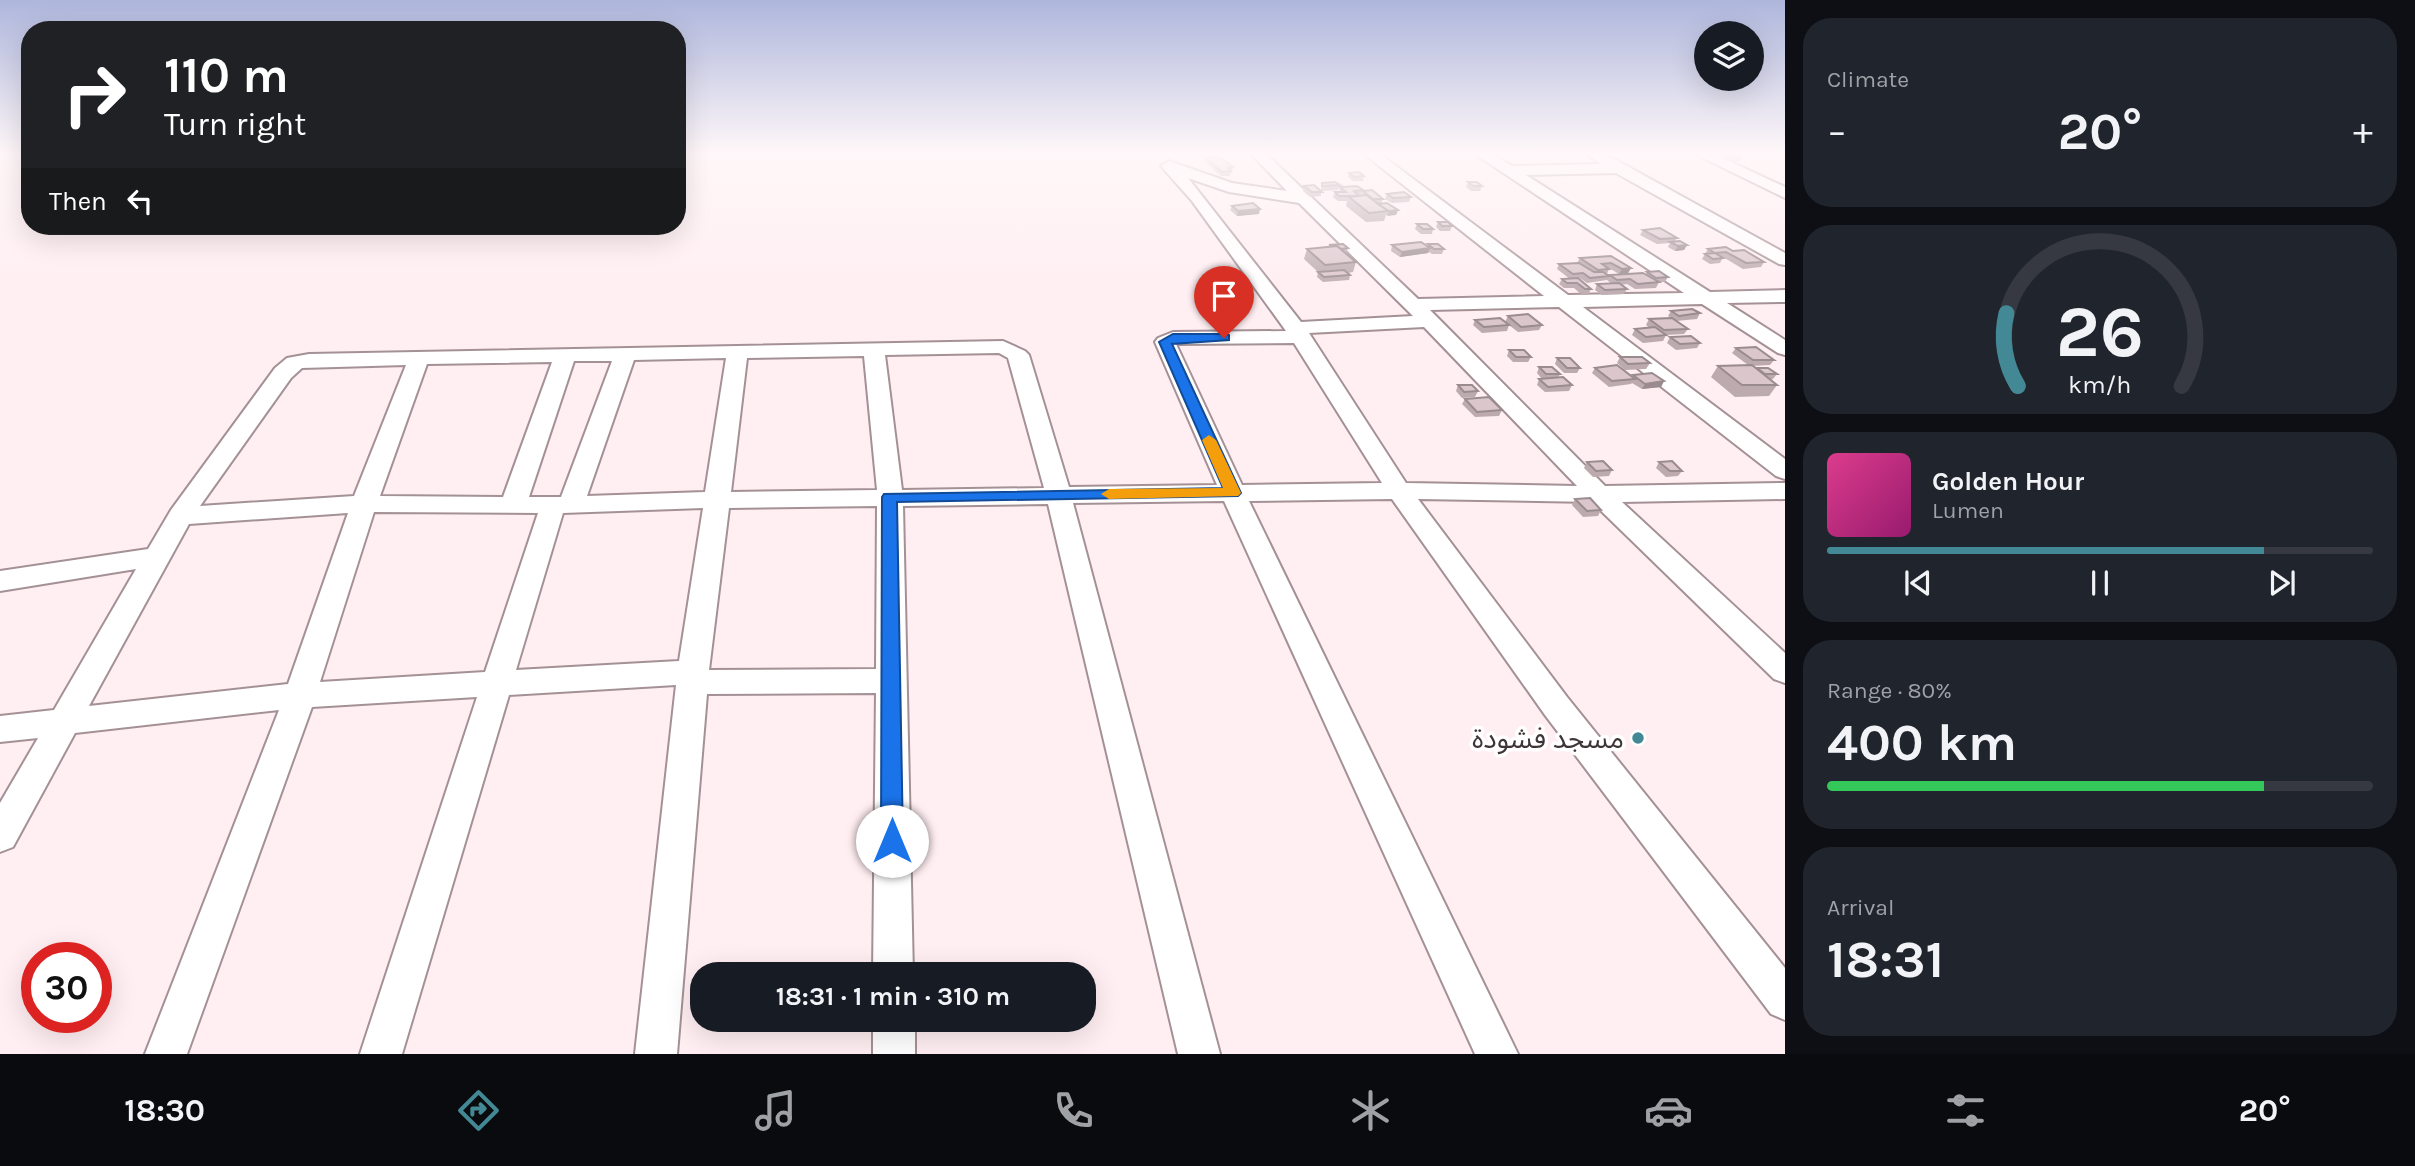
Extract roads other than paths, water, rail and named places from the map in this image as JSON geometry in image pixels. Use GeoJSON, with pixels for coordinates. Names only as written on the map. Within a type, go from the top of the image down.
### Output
{"type":"FeatureCollection","features":[{"type":"Feature","properties":{"kind":"street"},"geometry":{"type":"LineString","coordinates":[[1202,203],[1299,333],[1399,491],[1556,706],[1785,1000]]}},
{"type":"Feature","properties":{"kind":"street"},"geometry":{"type":"LineString","coordinates":[[1308,203],[1599,494],[1785,671]]}},
{"type":"Feature","properties":{"kind":"street"},"geometry":{"type":"LineString","coordinates":[[1436,203],[1785,471]]}},
{"type":"Feature","properties":{"kind":"street"},"geometry":{"type":"LineString","coordinates":[[1558,203],[1785,349]]}},
{"type":"Feature","properties":{"kind":"street"},"geometry":{"type":"LineString","coordinates":[[1683,203],[1785,260]]}},
{"type":"Feature","properties":{"kind":"street"},"geometry":{"type":"LineString","coordinates":[[1497,1054],[1233,493],[1165,342],[1173,338],[1299,333],[1421,313],[1563,299],[1785,296]]}},
{"type":"Feature","properties":{"kind":"street"},"geometry":{"type":"LineString","coordinates":[[0,836],[180,516],[283,373],[295,363],[309,360],[419,357],[737,354],[1003,347],[1018,355],[1058,495],[1199,1054]]}},
{"type":"Feature","properties":{"kind":"street"},"geometry":{"type":"LineString","coordinates":[[874,349],[890,497],[894,962]]}},
{"type":"Feature","properties":{"kind":"street"},"geometry":{"type":"LineString","coordinates":[[656,1054],[693,677],[737,354]]}},
{"type":"Feature","properties":{"kind":"street"},"geometry":{"type":"LineString","coordinates":[[381,1054],[498,684],[562,505],[625,355]]}},
{"type":"Feature","properties":{"kind":"street"},"geometry":{"type":"LineString","coordinates":[[513,505],[565,356]]}},
{"type":"Feature","properties":{"kind":"street"},"geometry":{"type":"LineString","coordinates":[[166,1054],[300,695],[364,504],[419,357]]}},
{"type":"Feature","properties":{"kind":"street"},"geometry":{"type":"LineString","coordinates":[[180,516],[364,504],[562,505],[890,497],[1399,491],[1599,494],[1785,491]]}},
{"type":"Feature","properties":{"kind":"street"},"geometry":{"type":"LineString","coordinates":[[0,581],[156,557]]}},
{"type":"Feature","properties":{"kind":"street"},"geometry":{"type":"LineString","coordinates":[[0,729],[66,719],[300,695],[498,684],[693,677],[891,681]]}},
{"type":"Feature","properties":{"kind":"street"},"geometry":{"type":"LineString","coordinates":[[894,1032],[894,1054]]}},
{"type":"Feature","properties":{"kind":"place","name":"مسجد فشودة"},"geometry":{"type":"Point","coordinates":[1638,738]}}]}
